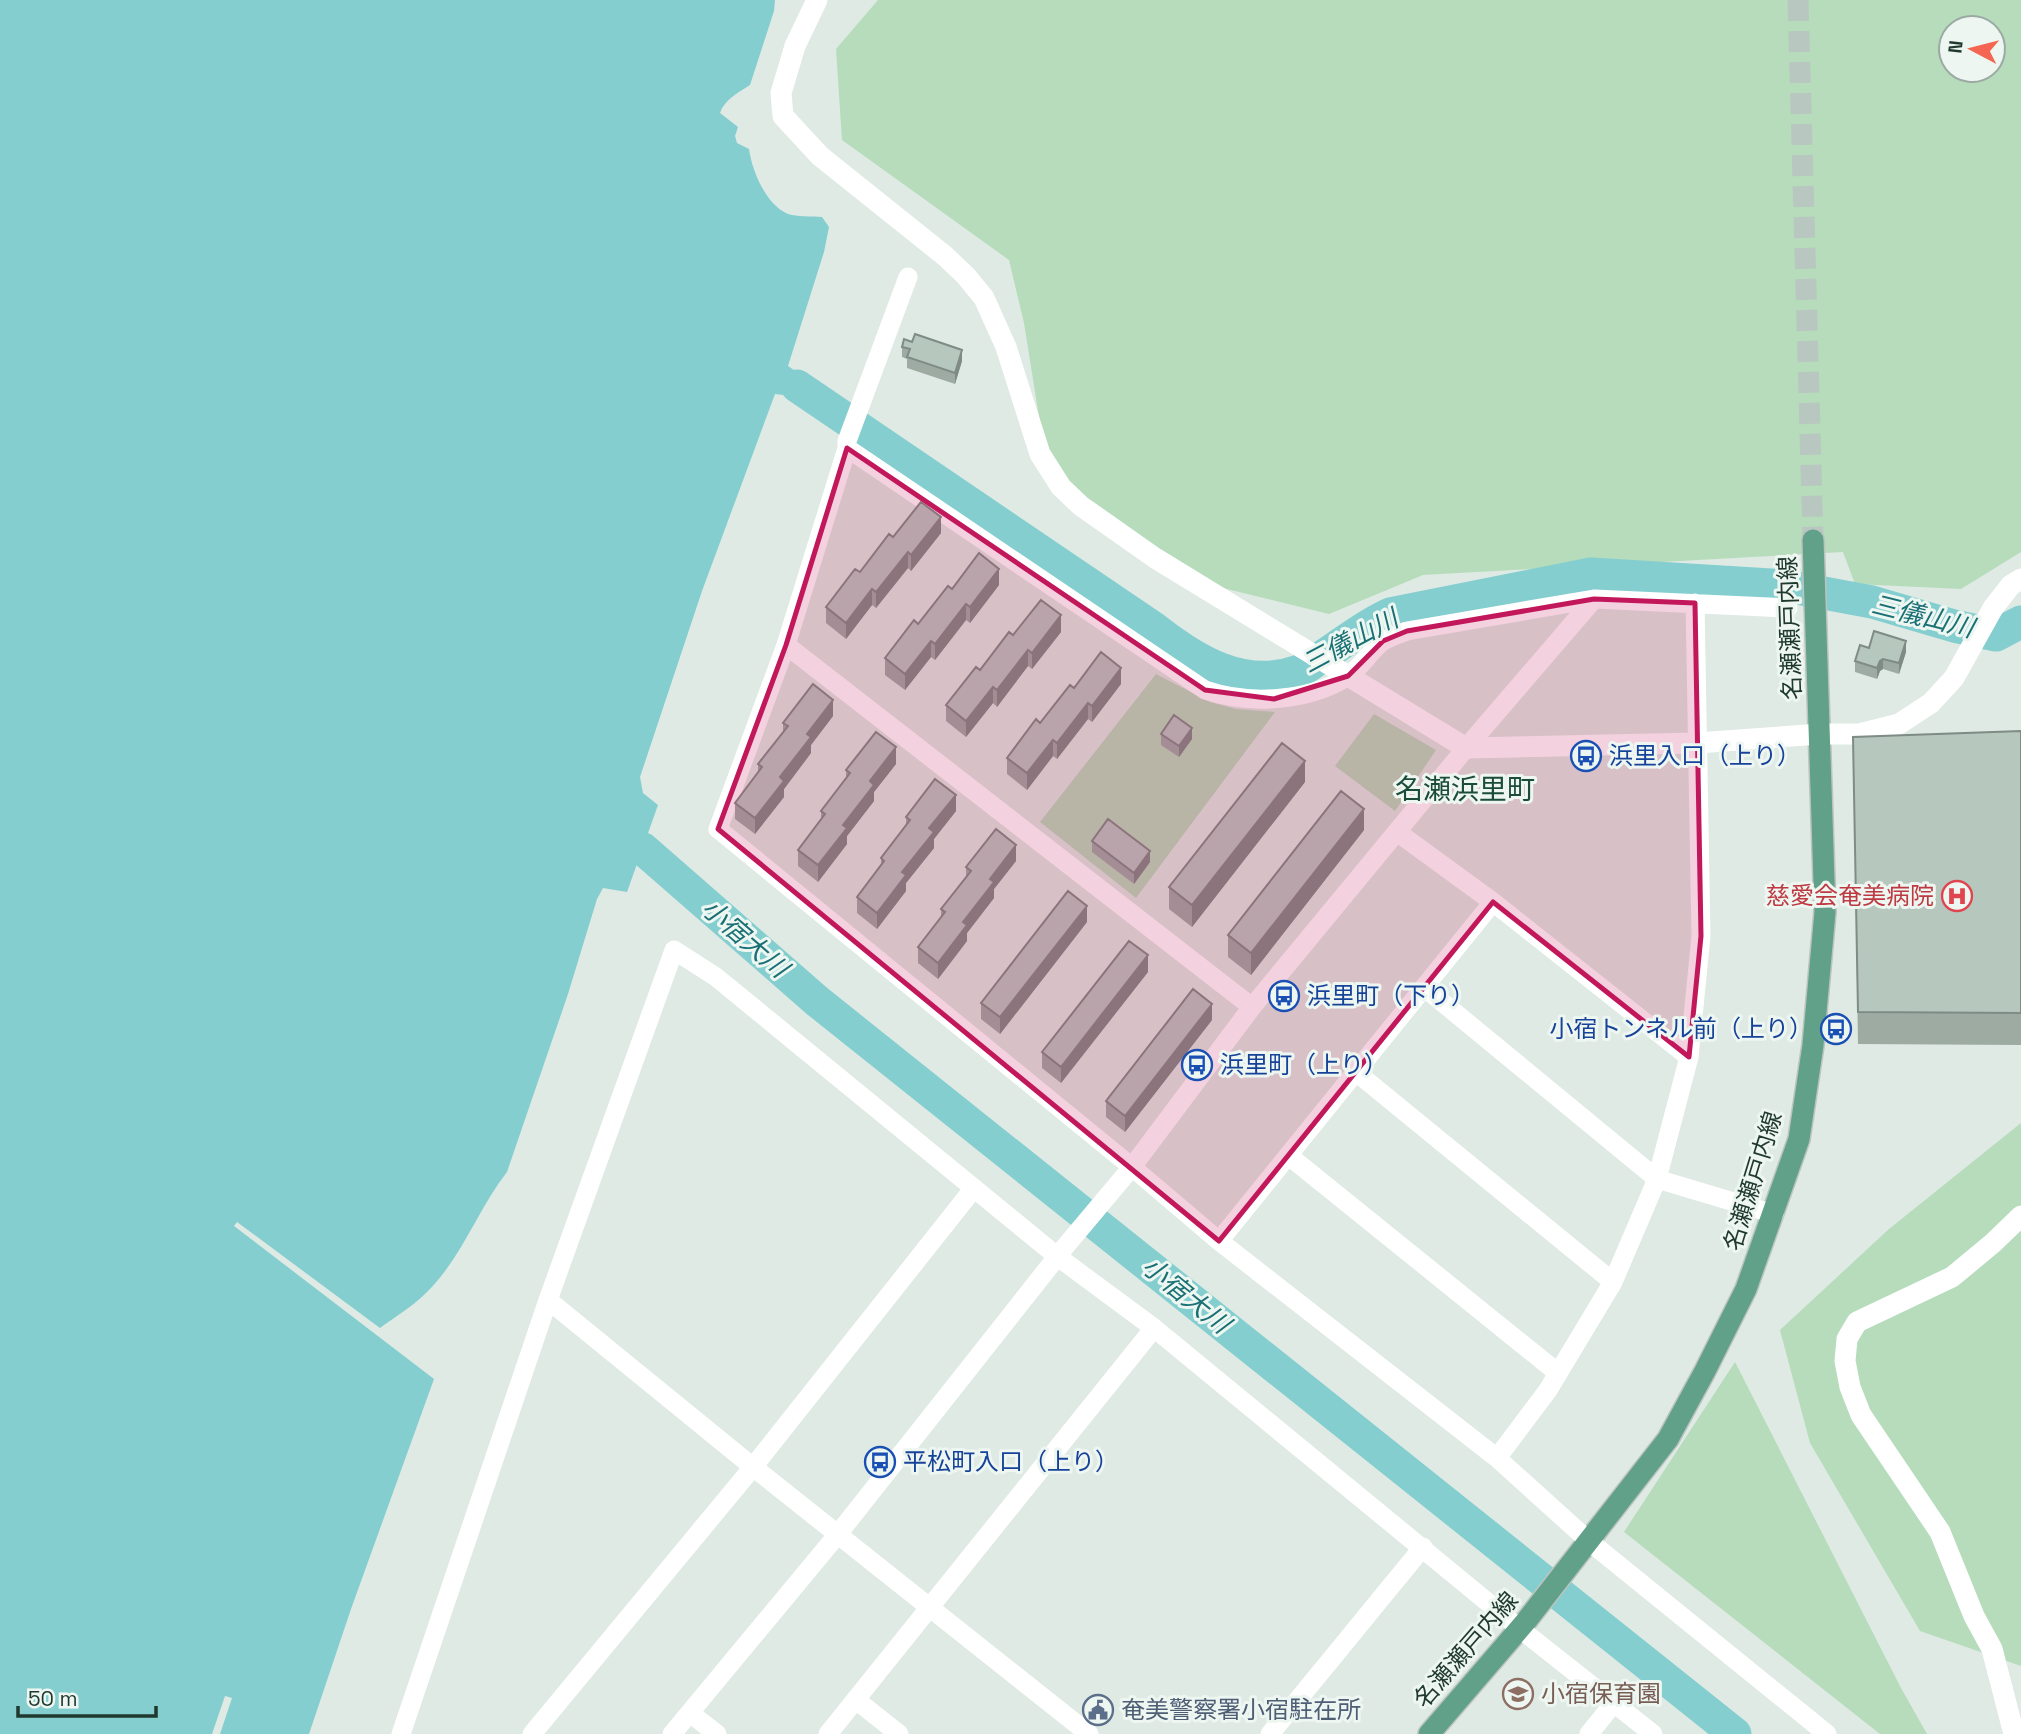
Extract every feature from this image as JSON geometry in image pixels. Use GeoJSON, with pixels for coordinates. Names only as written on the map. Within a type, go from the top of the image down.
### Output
{"type":"FeatureCollection","features":[{"type":"Feature","properties":{"kind":"main road","name":"名瀬瀬戸内線"},"geometry":{"type":"LineString","coordinates":[[1429,1734],[1590,1542],[1675,1428],[1746,1289],[1799,1139],[1813,1045],[1825,912],[1813,540]]}},
{"type":"Feature","properties":{"kind":"street"},"geometry":{"type":"LineString","coordinates":[[817,0],[805,22],[781,93],[783,117],[820,156],[945,256],[984,298],[1006,347],[1040,454],[1061,487],[1081,506],[1155,558],[1466,748],[1697,743],[1820,734],[1859,734],[1899,724],[1931,704],[1954,678],[1993,608],[2011,585],[2021,579]]}},
{"type":"Feature","properties":{"kind":"street"},"geometry":{"type":"LineString","coordinates":[[908,277],[847,444],[786,645],[718,829],[1127,1172],[1497,1458],[1590,1542],[1827,1734]]}},
{"type":"Feature","properties":{"kind":"street"},"geometry":{"type":"LineString","coordinates":[[847,444],[1205,690],[1223,696],[1274,699],[1314,691],[1345,674],[1383,641],[1407,631],[1594,599],[1788,608]]}},
{"type":"Feature","properties":{"kind":"street"},"geometry":{"type":"LineString","coordinates":[[672,1734],[838,1534],[1127,1172],[1252,1007],[1466,748],[1594,599]]}},
{"type":"Feature","properties":{"kind":"street"},"geometry":{"type":"LineString","coordinates":[[1497,1458],[1558,1373],[1613,1282],[1657,1179],[1689,1057],[1701,936],[1695,603]]}},
{"type":"Feature","properties":{"kind":"street"},"geometry":{"type":"LineString","coordinates":[[786,645],[1252,1007]]}},
{"type":"Feature","properties":{"kind":"street"},"geometry":{"type":"LineString","coordinates":[[1397,832],[1493,902],[1689,1057]]}},
{"type":"Feature","properties":{"kind":"street"},"geometry":{"type":"LineString","coordinates":[[1219,1241],[1493,902]]}},
{"type":"Feature","properties":{"kind":"street"},"geometry":{"type":"LineString","coordinates":[[401,1734],[548,1300],[674,950],[716,978],[974,1188],[1061,1252],[1423,1548],[1523,1624],[1613,1704],[1653,1734]]}},
{"type":"Feature","properties":{"kind":"street"},"geometry":{"type":"LineString","coordinates":[[1425,988],[1657,1179],[1774,1214]]}},
{"type":"Feature","properties":{"kind":"street"},"geometry":{"type":"LineString","coordinates":[[1356,1072],[1613,1282]]}},
{"type":"Feature","properties":{"kind":"street"},"geometry":{"type":"LineString","coordinates":[[1289,1156],[1558,1373]]}},
{"type":"Feature","properties":{"kind":"street"},"geometry":{"type":"LineString","coordinates":[[532,1734],[752,1467],[974,1188]]}},
{"type":"Feature","properties":{"kind":"street"},"geometry":{"type":"LineString","coordinates":[[2014,1734],[1992,1649],[1974,1616],[1940,1532],[1861,1415],[1850,1387],[1845,1361],[1847,1339],[1857,1322],[1952,1277],[2021,1216]]}},
{"type":"Feature","properties":{"kind":"street"},"geometry":{"type":"LineString","coordinates":[[548,1300],[752,1467],[931,1606],[1089,1734]]}},
{"type":"Feature","properties":{"kind":"street"},"geometry":{"type":"LineString","coordinates":[[828,1734],[1154,1328]]}},
{"type":"Feature","properties":{"kind":"street"},"geometry":{"type":"LineString","coordinates":[[1270,1734],[1423,1548]]}},
{"type":"Feature","properties":{"kind":"street"},"geometry":{"type":"LineString","coordinates":[[856,1700],[899,1734]]}},
{"type":"Feature","properties":{"kind":"street"},"geometry":{"type":"LineString","coordinates":[[1590,1734],[1613,1704]]}},
{"type":"Feature","properties":{"kind":"street"},"geometry":{"type":"LineString","coordinates":[[690,1713],[717,1734]]}},
{"type":"Feature","properties":{"kind":"highlighted area"},"geometry":{"type":"Polygon","coordinates":[[[847,448],[1205,690],[1274,699],[1348,676],[1383,641],[1407,631],[1594,599],[1695,603],[1701,936],[1689,1057],[1493,902],[1219,1241],[718,829],[786,645],[847,448]]]}},
{"type":"Feature","properties":{"kind":"green space"},"geometry":{"type":"Polygon","coordinates":[[[878,0],[2021,0],[2021,552],[1961,589],[1855,584],[1843,552],[1423,575],[1329,614],[1190,580],[1047,467],[1024,323],[1009,260],[842,140],[836,49],[878,0]]]}},
{"type":"Feature","properties":{"kind":"green space"},"geometry":{"type":"Polygon","coordinates":[[[1156,674],[1210,702],[1236,709],[1275,712],[1136,898],[1040,822],[1156,674]]]}},
{"type":"Feature","properties":{"kind":"green space"},"geometry":{"type":"Polygon","coordinates":[[[1374,714],[1436,750],[1395,811],[1335,766],[1374,714]]]}},
{"type":"Feature","properties":{"kind":"green space"},"geometry":{"type":"Polygon","coordinates":[[[2021,1123],[2021,1666],[1920,1631],[1810,1443],[1780,1330],[1889,1229],[2021,1123]]]}},
{"type":"Feature","properties":{"kind":"green space"},"geometry":{"type":"Polygon","coordinates":[[[1735,1362],[1927,1734],[1880,1734],[1624,1532],[1735,1362]]]}},
{"type":"Feature","properties":{"kind":"water"},"geometry":{"type":"Polygon","coordinates":[[[0,0],[775,0],[774,11],[750,85],[728,100],[720,113],[738,127],[735,136],[737,143],[749,149],[761,186],[773,203],[788,214],[822,217],[829,227],[824,252],[788,366],[801,375],[792,396],[775,394],[702,591],[640,777],[643,793],[658,805],[627,892],[603,888],[597,899],[568,994],[507,1172],[440,1278],[417,1301],[380,1328],[237,1222],[234,1226],[434,1379],[309,1734],[220,1734],[232,1698],[225,1696],[212,1734],[0,1734],[0,0]]]}},
{"type":"Feature","properties":{"kind":"building"},"geometry":{"type":"Polygon","coordinates":[[[915,334],[962,350],[955,373],[907,357],[910,349],[902,347],[904,339],[912,342],[915,334]]]}},
{"type":"Feature","properties":{"kind":"building"},"geometry":{"type":"Polygon","coordinates":[[[921,502],[941,517],[911,555],[908,552],[876,592],[872,589],[846,623],[826,607],[855,569],[860,572],[889,534],[893,537],[921,502]]]}},
{"type":"Feature","properties":{"kind":"building"},"geometry":{"type":"Polygon","coordinates":[[[979,553],[999,569],[970,607],[966,604],[935,644],[931,641],[905,674],[885,658],[914,620],[918,624],[948,586],[952,589],[979,553]]]}},
{"type":"Feature","properties":{"kind":"building"},"geometry":{"type":"Polygon","coordinates":[[[1041,600],[1061,615],[1032,653],[1028,650],[997,690],[993,687],[966,721],[946,705],[976,667],[980,670],[1009,632],[1013,635],[1041,600]]]}},
{"type":"Feature","properties":{"kind":"building"},"geometry":{"type":"Polygon","coordinates":[[[1874,631],[1906,641],[1899,663],[1883,659],[1877,668],[1855,661],[1860,645],[1869,648],[1874,631]]]}},
{"type":"Feature","properties":{"kind":"building"},"geometry":{"type":"Polygon","coordinates":[[[1101,652],[1121,668],[1092,706],[1088,703],[1057,743],[1053,740],[1027,773],[1007,758],[1036,719],[1040,723],[1070,685],[1074,688],[1101,652]]]}},
{"type":"Feature","properties":{"kind":"building"},"geometry":{"type":"Polygon","coordinates":[[[813,684],[833,700],[807,734],[811,737],[780,777],[784,781],[755,818],[735,803],[762,767],[758,764],[788,726],[783,723],[813,684]]]}},
{"type":"Feature","properties":{"kind":"building"},"geometry":{"type":"Polygon","coordinates":[[[1174,715],[1192,728],[1179,746],[1161,734],[1174,715]]]}},
{"type":"Feature","properties":{"kind":"building"},"geometry":{"type":"Polygon","coordinates":[[[2021,731],[2021,1013],[1858,1012],[1853,737],[2021,731]]]}},
{"type":"Feature","properties":{"kind":"building"},"geometry":{"type":"Polygon","coordinates":[[[876,732],[896,747],[870,781],[874,785],[843,825],[847,828],[818,865],[798,850],[825,814],[821,811],[850,773],[846,770],[876,732]]]}},
{"type":"Feature","properties":{"kind":"building"},"geometry":{"type":"Polygon","coordinates":[[[1282,743],[1305,761],[1192,905],[1169,887],[1282,743]]]}},
{"type":"Feature","properties":{"kind":"building"},"geometry":{"type":"Polygon","coordinates":[[[935,779],[956,795],[929,828],[934,832],[902,872],[906,875],[877,913],[857,897],[884,861],[881,858],[910,820],[906,817],[935,779]]]}},
{"type":"Feature","properties":{"kind":"building"},"geometry":{"type":"Polygon","coordinates":[[[1341,791],[1364,809],[1251,953],[1228,935],[1341,791]]]}},
{"type":"Feature","properties":{"kind":"building"},"geometry":{"type":"Polygon","coordinates":[[[1108,819],[1150,851],[1134,873],[1092,841],[1108,819]]]}},
{"type":"Feature","properties":{"kind":"building"},"geometry":{"type":"Polygon","coordinates":[[[996,829],[1016,845],[990,879],[994,882],[963,922],[967,925],[938,963],[918,947],[945,912],[941,909],[971,871],[966,867],[996,829]]]}},
{"type":"Feature","properties":{"kind":"building"},"geometry":{"type":"Polygon","coordinates":[[[1068,891],[1087,906],[1000,1017],[981,1003],[1068,891]]]}},
{"type":"Feature","properties":{"kind":"building"},"geometry":{"type":"Polygon","coordinates":[[[1129,941],[1148,955],[1061,1067],[1042,1052],[1129,941]]]}},
{"type":"Feature","properties":{"kind":"building"},"geometry":{"type":"Polygon","coordinates":[[[1193,989],[1212,1004],[1125,1116],[1106,1101],[1193,989]]]}},
{"type":"Feature","properties":{"kind":"waterway","name":"三儀山川"},"geometry":{"type":"LineString","coordinates":[[797,386],[1187,652],[1222,670],[1240,675],[1279,676],[1299,671],[1390,614],[1591,574],[1786,586],[1872,602],[1954,626],[1996,635],[2021,622]]}},
{"type":"Feature","properties":{"kind":"waterway","name":"小宿大川"},"geometry":{"type":"LineString","coordinates":[[643,849],[817,1001],[1735,1734]]}},
{"type":"Feature","properties":{"kind":"tunnel"},"geometry":{"type":"LineString","coordinates":[[1798,0],[1813,540]]}},
{"type":"Feature","properties":{"kind":"place","name":"浜里入口（上り）"},"geometry":{"type":"Point","coordinates":[1586,756]}},
{"type":"Feature","properties":{"kind":"place","name":"慈愛会奄美病院"},"geometry":{"type":"Point","coordinates":[1957,896]}},
{"type":"Feature","properties":{"kind":"place","name":"浜里町（下り）"},"geometry":{"type":"Point","coordinates":[1284,996]}},
{"type":"Feature","properties":{"kind":"place","name":"小宿トンネル前（上り）"},"geometry":{"type":"Point","coordinates":[1836,1029]}},
{"type":"Feature","properties":{"kind":"place","name":"浜里町（上り）"},"geometry":{"type":"Point","coordinates":[1197,1065]}},
{"type":"Feature","properties":{"kind":"place","name":"平松町入口（上り）"},"geometry":{"type":"Point","coordinates":[880,1462]}},
{"type":"Feature","properties":{"kind":"place","name":"小宿保育園"},"geometry":{"type":"Point","coordinates":[1518,1694]}},
{"type":"Feature","properties":{"kind":"place","name":"奄美警察署小宿駐在所"},"geometry":{"type":"Point","coordinates":[1098,1710]}},
{"type":"Feature","properties":{"kind":"district","name":"名瀬浜里町"},"geometry":{"type":"Point","coordinates":[1465,789]}}]}
